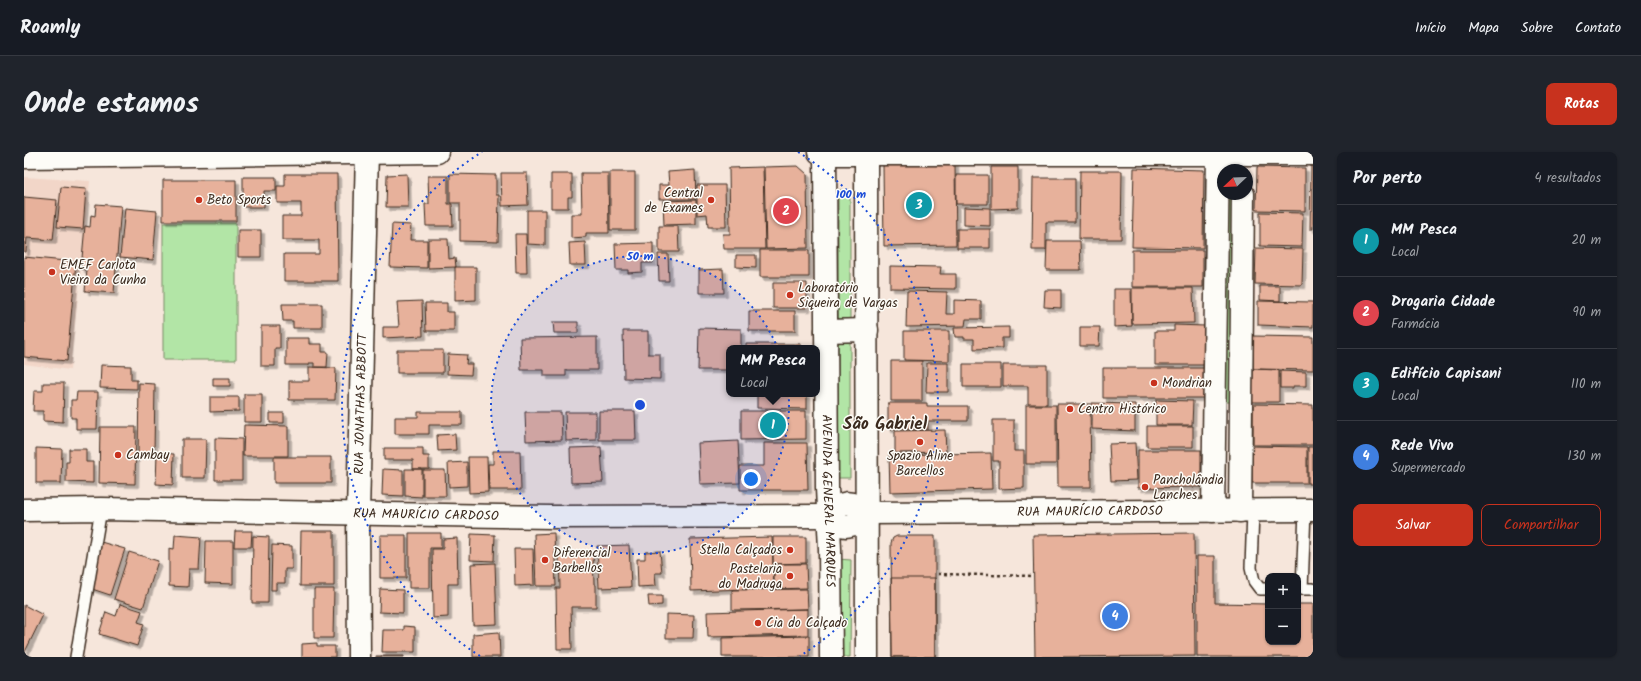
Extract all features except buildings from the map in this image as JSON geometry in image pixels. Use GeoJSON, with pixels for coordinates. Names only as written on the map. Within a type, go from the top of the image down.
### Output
{"type":"FeatureCollection","features":[{"type":"Feature","properties":{"kind":"street","name":"RUA JONATHAS ABBOTT"},"geometry":{"type":"LineString","coordinates":[[359,657],[358,513],[367,152]]}},
{"type":"Feature","properties":{"kind":"street"},"geometry":{"type":"LineString","coordinates":[[24,157],[437,152]]}},
{"type":"Feature","properties":{"kind":"street"},"geometry":{"type":"LineString","coordinates":[[823,153],[1218,153],[1244,159],[1313,154]]}},
{"type":"Feature","properties":{"kind":"street","name":"AVENIDA GENERAL MARQUES"},"geometry":{"type":"LineString","coordinates":[[823,153],[831,657]]}},
{"type":"Feature","properties":{"kind":"street"},"geometry":{"type":"LineString","coordinates":[[866,153],[867,657]]}},
{"type":"Feature","properties":{"kind":"street"},"geometry":{"type":"LineString","coordinates":[[1213,511],[1218,153]]}},
{"type":"Feature","properties":{"kind":"street"},"geometry":{"type":"LineString","coordinates":[[1243,200],[1241,422],[1246,511]]}},
{"type":"Feature","properties":{"kind":"street"},"geometry":{"type":"LineString","coordinates":[[826,331],[866,330]]}},
{"type":"Feature","properties":{"kind":"street"},"geometry":{"type":"LineString","coordinates":[[1214,422],[1241,422]]}},
{"type":"Feature","properties":{"kind":"street","name":"RUA MAURÍCIO CARDOSO"},"geometry":{"type":"LineString","coordinates":[[24,510],[101,509],[552,517],[828,516],[833,521],[841,525],[850,526],[858,522],[867,513],[1309,510]]}},
{"type":"Feature","properties":{"kind":"lane"},"geometry":{"type":"LineString","coordinates":[[76,657],[101,509]]}},
{"type":"Feature","properties":{"kind":"lane"},"geometry":{"type":"LineString","coordinates":[[1304,589],[1309,510]]}},
{"type":"Feature","properties":{"kind":"lane"},"geometry":{"type":"LineString","coordinates":[[1246,511],[1254,581],[1260,588],[1265,589]]}},
{"type":"Feature","properties":{"kind":"path"},"geometry":{"type":"LineString","coordinates":[[938,574],[1034,576]]}},
{"type":"Feature","properties":{"kind":"shaded area","name":"EMEF Carlota Vieira da Cunha"},"geometry":{"type":"Polygon","coordinates":[[[24,177],[90,181],[70,370],[24,364],[24,177]]]}},
{"type":"Feature","properties":{"kind":"green space"},"geometry":{"type":"Polygon","coordinates":[[[838,190],[850,190],[850,478],[838,478],[838,190]]]}},
{"type":"Feature","properties":{"kind":"green space"},"geometry":{"type":"Polygon","coordinates":[[[1223,200],[1240,200],[1236,402],[1219,402],[1223,200]]]}},
{"type":"Feature","properties":{"kind":"green space"},"geometry":{"type":"Polygon","coordinates":[[[163,223],[236,223],[236,360],[163,360],[163,223]]]}},
{"type":"Feature","properties":{"kind":"green space"},"geometry":{"type":"Polygon","coordinates":[[[838,559],[851,560],[850,657],[838,657],[838,559]]]}},
{"type":"Feature","properties":{"kind":"place","name":"Beto Sports"},"geometry":{"type":"Point","coordinates":[199,200]}},
{"type":"Feature","properties":{"kind":"place","name":"Central de Exames"},"geometry":{"type":"Point","coordinates":[711,200]}},
{"type":"Feature","properties":{"kind":"place","name":"Edifício Capisani"},"geometry":{"type":"Point","coordinates":[919,205]}},
{"type":"Feature","properties":{"kind":"place","name":"Drogaria Cidade"},"geometry":{"type":"Point","coordinates":[786,211]}},
{"type":"Feature","properties":{"kind":"place","name":"EMEF Carlota Vieira da Cunha"},"geometry":{"type":"Point","coordinates":[52,272]}},
{"type":"Feature","properties":{"kind":"place","name":"Laboratório Siqueira de Vargas"},"geometry":{"type":"Point","coordinates":[790,295]}},
{"type":"Feature","properties":{"kind":"place","name":"Mondrian"},"geometry":{"type":"Point","coordinates":[1154,383]}},
{"type":"Feature","properties":{"kind":"place","name":"Centro Histórico"},"geometry":{"type":"Point","coordinates":[1070,409]}},
{"type":"Feature","properties":{"kind":"place","name":"MM Pesca"},"geometry":{"type":"Point","coordinates":[773,425]}},
{"type":"Feature","properties":{"kind":"place","name":"Spazio Aline Barcellos"},"geometry":{"type":"Point","coordinates":[920,442]}},
{"type":"Feature","properties":{"kind":"place","name":"Cambay"},"geometry":{"type":"Point","coordinates":[118,455]}},
{"type":"Feature","properties":{"kind":"place","name":"Pancholândia Lanches"},"geometry":{"type":"Point","coordinates":[1145,487]}},
{"type":"Feature","properties":{"kind":"place","name":"Stella Calçados"},"geometry":{"type":"Point","coordinates":[790,550]}},
{"type":"Feature","properties":{"kind":"place","name":"Diferencial Barbellos"},"geometry":{"type":"Point","coordinates":[545,560]}},
{"type":"Feature","properties":{"kind":"place","name":"Pastelaria do Madruga"},"geometry":{"type":"Point","coordinates":[790,576]}},
{"type":"Feature","properties":{"kind":"place","name":"Rede Vivo"},"geometry":{"type":"Point","coordinates":[1115,616]}},
{"type":"Feature","properties":{"kind":"place","name":"Cia do Calçado"},"geometry":{"type":"Point","coordinates":[758,623]}},
{"type":"Feature","properties":{"kind":"district","name":"São Gabriel"},"geometry":{"type":"Point","coordinates":[885,424]}}]}
